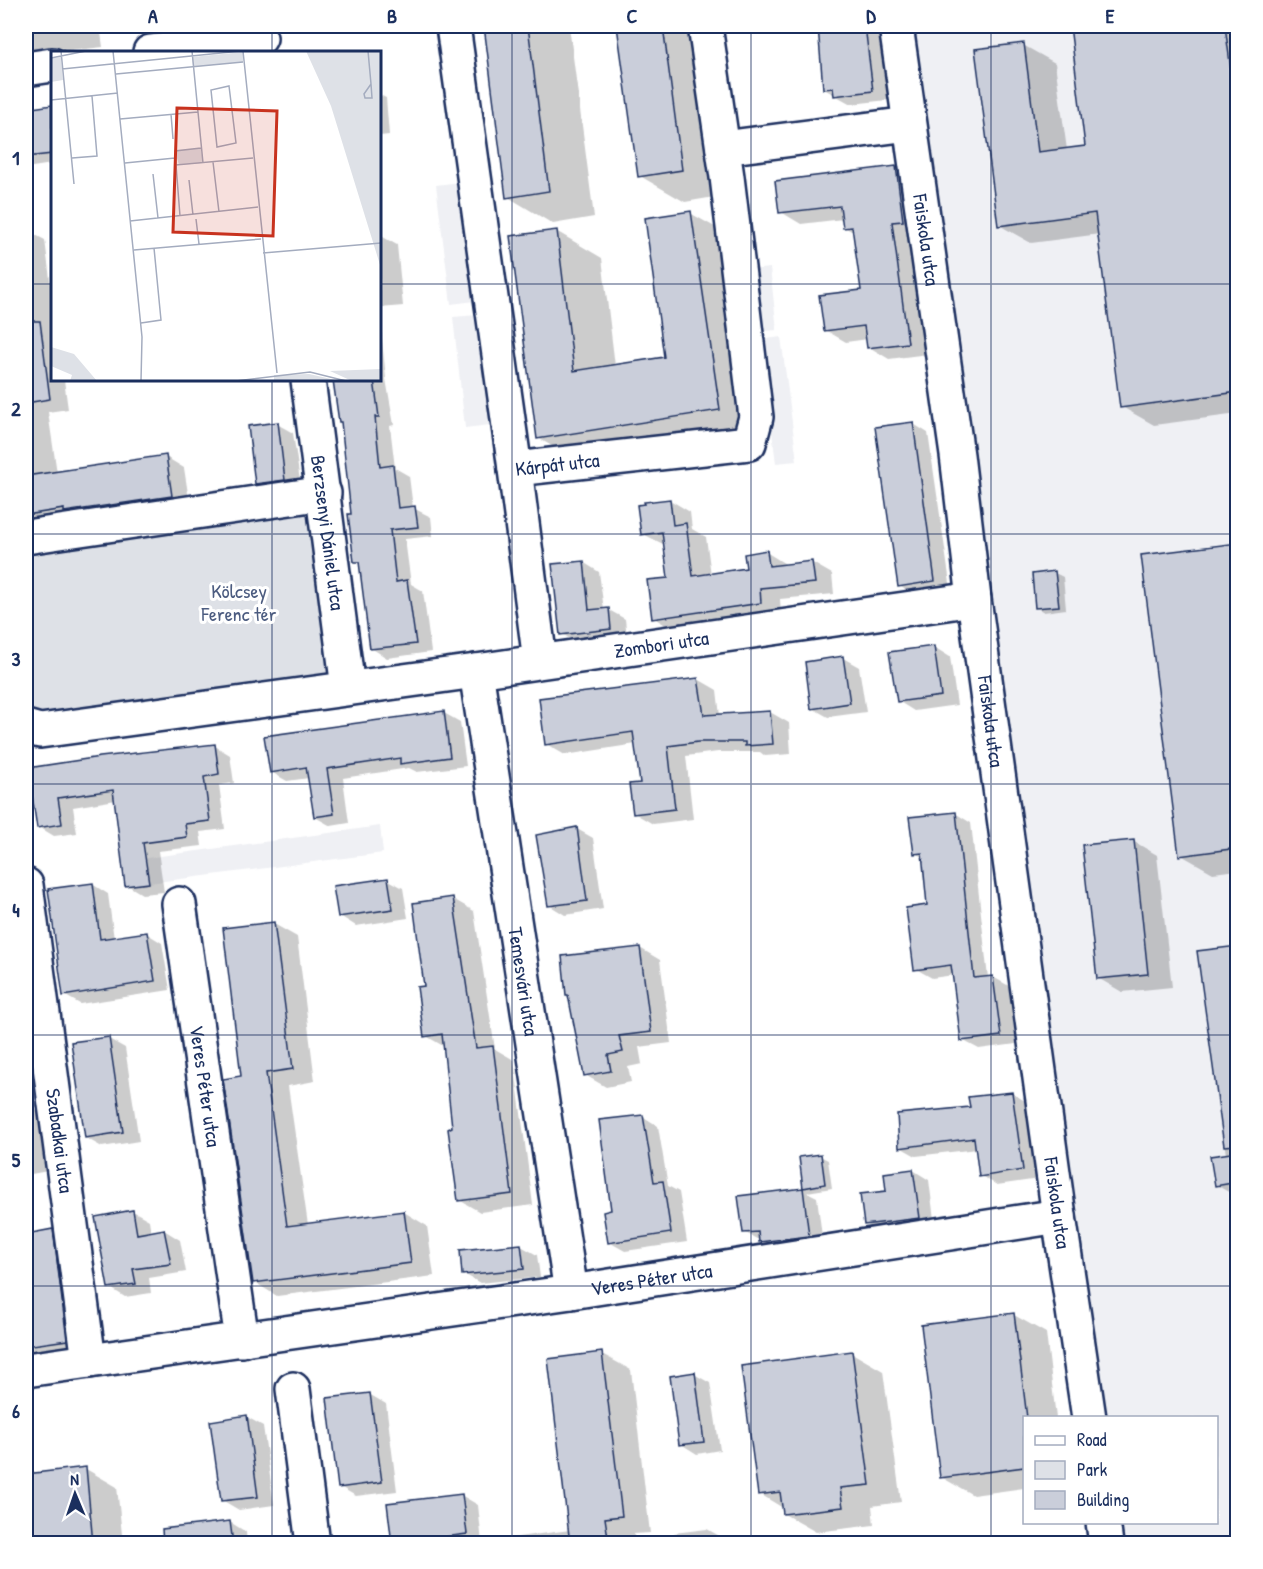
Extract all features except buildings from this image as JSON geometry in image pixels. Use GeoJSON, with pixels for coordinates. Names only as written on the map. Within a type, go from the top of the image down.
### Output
{"type":"FeatureCollection","features":[{"type":"Feature","properties":{"kind":"street","name":"Kárpát utca"},"geometry":{"type":"LineString","coordinates":[[453,26],[515,469],[749,443],[756,417],[723,148],[705,26]]}},
{"type":"Feature","properties":{"kind":"street","name":"Faiskola utca"},"geometry":{"type":"LineString","coordinates":[[896,26],[957,456],[974,600],[1059,1216],[1089,1416]]}},
{"type":"Feature","properties":{"kind":"street"},"geometry":{"type":"LineString","coordinates":[[158,51],[260,39]]}},
{"type":"Feature","properties":{"kind":"street"},"geometry":{"type":"LineString","coordinates":[[26,69],[51,65]]}},
{"type":"Feature","properties":{"kind":"street"},"geometry":{"type":"LineString","coordinates":[[723,148],[909,123]]}},
{"type":"Feature","properties":{"kind":"street","name":"Berzsenyi Dániel utca"},"geometry":{"type":"LineString","coordinates":[[308,381],[348,688]]}},
{"type":"Feature","properties":{"kind":"street"},"geometry":{"type":"LineString","coordinates":[[515,469],[540,660]]}},
{"type":"Feature","properties":{"kind":"street"},"geometry":{"type":"LineString","coordinates":[[26,537],[324,493]]}},
{"type":"Feature","properties":{"kind":"street","name":"Zombori utca"},"geometry":{"type":"LineString","coordinates":[[348,688],[974,600]]}},
{"type":"Feature","properties":{"kind":"street","name":"Temesvári utca"},"geometry":{"type":"LineString","coordinates":[[476,671],[571,1292]]}},
{"type":"Feature","properties":{"kind":"street"},"geometry":{"type":"LineString","coordinates":[[26,727],[40,731],[348,688]]}},
{"type":"Feature","properties":{"kind":"street","name":"Szabadkai utca"},"geometry":{"type":"LineString","coordinates":[[26,885],[89,1361]]}},
{"type":"Feature","properties":{"kind":"street","name":"Veres Péter utca"},"geometry":{"type":"LineString","coordinates":[[179,904],[242,1340]]}},
{"type":"Feature","properties":{"kind":"street","name":"Veres Péter utca"},"geometry":{"type":"LineString","coordinates":[[26,1370],[571,1292],[1059,1216]]}},
{"type":"Feature","properties":{"kind":"street"},"geometry":{"type":"LineString","coordinates":[[293,1389],[313,1544]]}},
{"type":"Feature","properties":{"kind":"street"},"geometry":{"type":"LineString","coordinates":[[1103,1524],[1106,1544]]}},
{"type":"Feature","properties":{"kind":"shaded area"},"geometry":{"type":"Polygon","coordinates":[[[914,26],[1237,26],[1237,1543],[1116,1543],[1113,1524],[1218,1524],[1218,1416],[1100,1416],[991,600],[972,440],[914,26]]]}},
{"type":"Feature","properties":{"kind":"shaded area"},"geometry":{"type":"Polygon","coordinates":[[[460,182],[475,301],[451,304],[436,185],[460,182]]]}},
{"type":"Feature","properties":{"kind":"shaded area"},"geometry":{"type":"Polygon","coordinates":[[[770,268],[777,330],[755,332],[749,270],[770,268]]]}},
{"type":"Feature","properties":{"kind":"shaded area"},"geometry":{"type":"Polygon","coordinates":[[[477,315],[490,425],[465,428],[453,317],[477,315]]]}},
{"type":"Feature","properties":{"kind":"shaded area"},"geometry":{"type":"Polygon","coordinates":[[[781,337],[797,461],[776,463],[760,340],[781,337]]]}},
{"type":"Feature","properties":{"kind":"shaded area"},"geometry":{"type":"Polygon","coordinates":[[[380,826],[383,853],[149,883],[146,858],[380,826]]]}},
{"type":"Feature","properties":{"kind":"green space","name":"Kölcsey Ferenc tér"},"geometry":{"type":"Polygon","coordinates":[[[324,493],[348,688],[43,721],[26,714],[26,537],[324,493]]]}}]}
